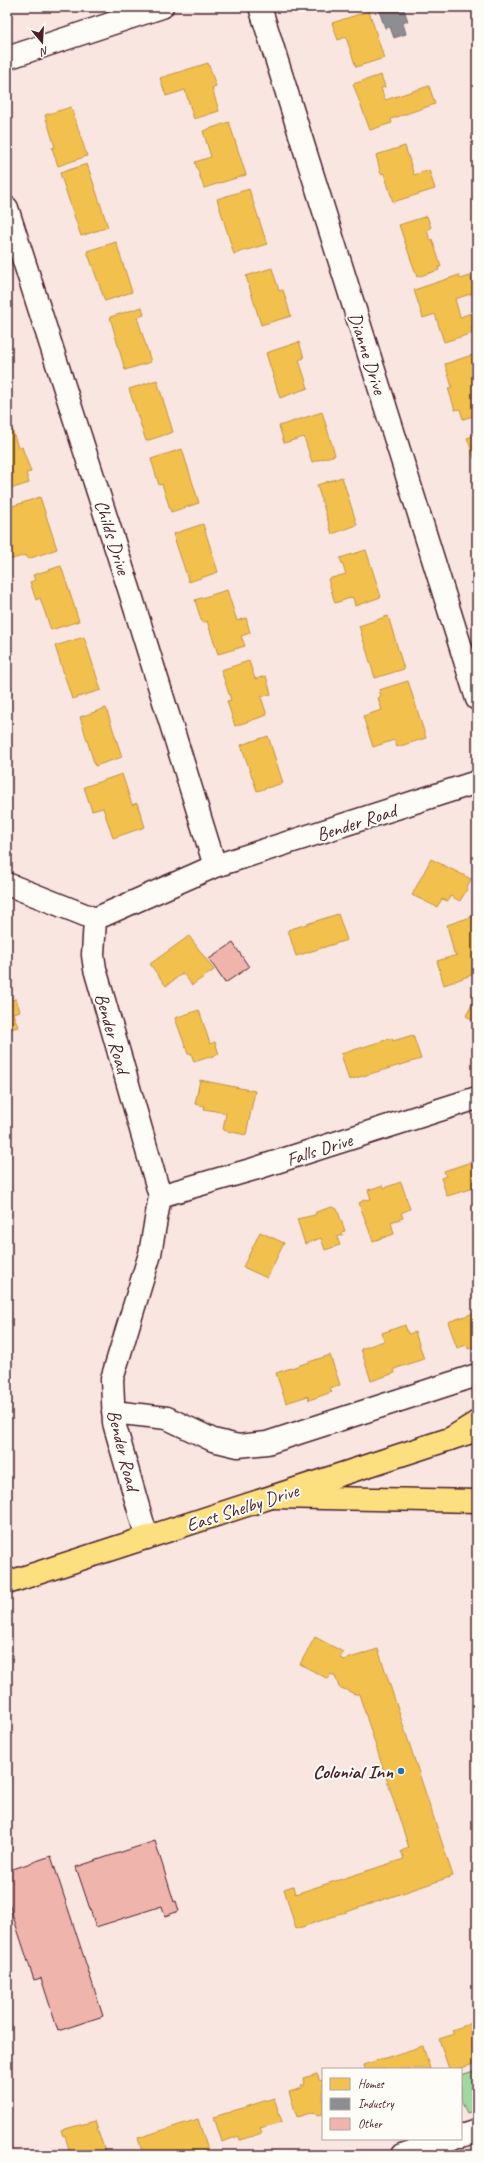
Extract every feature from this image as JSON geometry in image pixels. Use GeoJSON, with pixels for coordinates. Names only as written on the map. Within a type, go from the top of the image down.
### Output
{"type":"FeatureCollection","features":[{"type":"Feature","properties":{"kind":"main road"},"geometry":{"type":"LineString","coordinates":[[450,1439],[477,1422]]}},
{"type":"Feature","properties":{"kind":"main road","name":"East Shelby Drive"},"geometry":{"type":"LineString","coordinates":[[7,1584],[477,1430]]}},
{"type":"Feature","properties":{"kind":"main road"},"geometry":{"type":"LineString","coordinates":[[274,1497],[477,1501]]}},
{"type":"Feature","properties":{"kind":"street"},"geometry":{"type":"LineString","coordinates":[[7,58],[162,7]]}},
{"type":"Feature","properties":{"kind":"street","name":"Dianne Drive"},"geometry":{"type":"LineString","coordinates":[[260,7],[477,699]]}},
{"type":"Feature","properties":{"kind":"street","name":"Childs Drive"},"geometry":{"type":"LineString","coordinates":[[7,208],[88,457],[215,866]]}},
{"type":"Feature","properties":{"kind":"street","name":"Bender Road"},"geometry":{"type":"LineString","coordinates":[[147,1538],[114,1423],[112,1379],[150,1254],[160,1196],[95,969],[93,955],[94,919],[215,866],[477,782]]}},
{"type":"Feature","properties":{"kind":"street"},"geometry":{"type":"LineString","coordinates":[[7,884],[94,919]]}},
{"type":"Feature","properties":{"kind":"street","name":"Falls Drive"},"geometry":{"type":"LineString","coordinates":[[160,1196],[254,1170],[477,1098]]}},
{"type":"Feature","properties":{"kind":"street"},"geometry":{"type":"LineString","coordinates":[[113,1412],[167,1418],[213,1440],[238,1446],[267,1443],[477,1375]]}},
{"type":"Feature","properties":{"kind":"street"},"geometry":{"type":"LineString","coordinates":[[462,2136],[477,2131]]}},
{"type":"Feature","properties":{"kind":"street"},"geometry":{"type":"LineString","coordinates":[[402,2155],[448,2140]]}},
{"type":"Feature","properties":{"kind":"green space"},"geometry":{"type":"Polygon","coordinates":[[[477,2070],[477,2110],[467,2113],[462,2103],[462,2075],[477,2070]]]}},
{"type":"Feature","properties":{"kind":"building: Homes"},"geometry":{"type":"Polygon","coordinates":[[[369,11],[384,58],[356,67],[346,37],[338,40],[332,23],[369,11]]]}},
{"type":"Feature","properties":{"kind":"building: Homes"},"geometry":{"type":"Polygon","coordinates":[[[208,63],[216,86],[212,88],[219,111],[194,119],[185,90],[166,96],[160,78],[208,63]]]}},
{"type":"Feature","properties":{"kind":"building: Homes"},"geometry":{"type":"Polygon","coordinates":[[[381,75],[385,87],[381,88],[385,100],[429,86],[435,104],[391,119],[392,123],[370,130],[353,84],[381,75]]]}},
{"type":"Feature","properties":{"kind":"building: Homes"},"geometry":{"type":"Polygon","coordinates":[[[71,107],[87,156],[58,166],[52,148],[55,147],[45,115],[71,107]]]}},
{"type":"Feature","properties":{"kind":"building: Homes"},"geometry":{"type":"Polygon","coordinates":[[[229,122],[246,175],[204,188],[195,162],[211,157],[203,131],[229,122]]]}},
{"type":"Feature","properties":{"kind":"building: Homes"},"geometry":{"type":"Polygon","coordinates":[[[405,146],[414,175],[429,170],[435,189],[393,202],[384,173],[381,174],[376,155],[405,146]]]}},
{"type":"Feature","properties":{"kind":"building: Homes"},"geometry":{"type":"Polygon","coordinates":[[[87,164],[108,227],[81,236],[60,173],[87,164]]]}},
{"type":"Feature","properties":{"kind":"building: Homes"},"geometry":{"type":"Polygon","coordinates":[[[249,189],[267,244],[234,254],[217,199],[249,189]]]}},
{"type":"Feature","properties":{"kind":"building: Homes"},"geometry":{"type":"Polygon","coordinates":[[[427,216],[431,228],[427,230],[430,240],[432,239],[441,267],[438,267],[439,270],[417,277],[399,225],[427,216]]]}},
{"type":"Feature","properties":{"kind":"building: Homes"},"geometry":{"type":"Polygon","coordinates":[[[116,242],[132,292],[105,301],[87,251],[116,242]]]}},
{"type":"Feature","properties":{"kind":"building: Homes"},"geometry":{"type":"Polygon","coordinates":[[[272,268],[279,291],[283,290],[291,316],[261,325],[246,276],[272,268]]]}},
{"type":"Feature","properties":{"kind":"building: Homes"},"geometry":{"type":"Polygon","coordinates":[[[459,275],[460,279],[470,276],[476,292],[455,299],[460,317],[477,311],[477,326],[471,328],[473,333],[444,342],[435,314],[423,318],[414,290],[459,275]]]}},
{"type":"Feature","properties":{"kind":"building: Homes"},"geometry":{"type":"Polygon","coordinates":[[[142,307],[144,315],[137,317],[151,362],[125,370],[110,317],[142,307]]]}},
{"type":"Feature","properties":{"kind":"building: Homes"},"geometry":{"type":"Polygon","coordinates":[[[299,342],[304,358],[299,360],[308,388],[280,398],[266,353],[299,342]]]}},
{"type":"Feature","properties":{"kind":"building: Homes"},"geometry":{"type":"Polygon","coordinates":[[[472,355],[477,370],[477,415],[463,419],[460,409],[455,410],[448,388],[452,387],[445,364],[472,355]]]}},
{"type":"Feature","properties":{"kind":"building: Homes"},"geometry":{"type":"Polygon","coordinates":[[[157,380],[173,432],[146,441],[129,389],[157,380]]]}},
{"type":"Feature","properties":{"kind":"building: Homes"},"geometry":{"type":"Polygon","coordinates":[[[322,412],[335,455],[312,462],[304,437],[284,443],[279,426],[322,412]]]}},
{"type":"Feature","properties":{"kind":"building: Homes"},"geometry":{"type":"Polygon","coordinates":[[[12,429],[18,448],[22,447],[31,472],[26,473],[29,483],[7,490],[7,430],[12,429]]]}},
{"type":"Feature","properties":{"kind":"building: Homes"},"geometry":{"type":"Polygon","coordinates":[[[477,435],[477,465],[467,438],[477,435]]]}},
{"type":"Feature","properties":{"kind":"building: Homes"},"geometry":{"type":"Polygon","coordinates":[[[182,449],[199,503],[171,512],[162,484],[159,485],[151,459],[182,449]]]}},
{"type":"Feature","properties":{"kind":"building: Homes"},"geometry":{"type":"Polygon","coordinates":[[[342,477],[357,525],[332,534],[317,485],[342,477]]]}},
{"type":"Feature","properties":{"kind":"building: Homes"},"geometry":{"type":"Polygon","coordinates":[[[40,497],[57,549],[28,559],[26,555],[9,560],[7,553],[7,508],[40,497]]]}},
{"type":"Feature","properties":{"kind":"building: Homes"},"geometry":{"type":"Polygon","coordinates":[[[203,524],[218,572],[189,582],[173,534],[203,524]]]}},
{"type":"Feature","properties":{"kind":"building: Homes"},"geometry":{"type":"Polygon","coordinates":[[[366,550],[381,597],[355,606],[353,597],[335,603],[328,579],[346,574],[340,558],[366,550]]]}},
{"type":"Feature","properties":{"kind":"building: Homes"},"geometry":{"type":"Polygon","coordinates":[[[61,566],[79,621],[51,630],[40,598],[36,600],[30,582],[35,580],[33,575],[61,566]]]}},
{"type":"Feature","properties":{"kind":"building: Homes"},"geometry":{"type":"Polygon","coordinates":[[[227,590],[237,621],[246,618],[250,633],[241,636],[245,646],[218,654],[207,621],[202,623],[195,600],[227,590]]]}},
{"type":"Feature","properties":{"kind":"building: Homes"},"geometry":{"type":"Polygon","coordinates":[[[388,616],[404,669],[375,678],[359,626],[388,616]]]}},
{"type":"Feature","properties":{"kind":"building: Homes"},"geometry":{"type":"Polygon","coordinates":[[[84,637],[101,690],[72,699],[55,646],[84,637]]]}},
{"type":"Feature","properties":{"kind":"building: Homes"},"geometry":{"type":"Polygon","coordinates":[[[249,661],[255,679],[266,676],[271,694],[261,697],[267,715],[235,726],[227,701],[231,700],[221,670],[249,661]]]}},
{"type":"Feature","properties":{"kind":"building: Homes"},"geometry":{"type":"Polygon","coordinates":[[[408,681],[426,738],[397,747],[394,740],[373,747],[363,716],[382,710],[378,698],[381,696],[379,690],[408,681]]]}},
{"type":"Feature","properties":{"kind":"building: Homes"},"geometry":{"type":"Polygon","coordinates":[[[106,708],[122,757],[95,766],[80,717],[106,708]]]}},
{"type":"Feature","properties":{"kind":"building: Homes"},"geometry":{"type":"Polygon","coordinates":[[[268,736],[283,783],[257,791],[241,745],[268,736]]]}},
{"type":"Feature","properties":{"kind":"building: Homes"},"geometry":{"type":"Polygon","coordinates":[[[122,774],[132,805],[137,803],[145,827],[113,838],[103,808],[92,811],[84,787],[122,774]]]}},
{"type":"Feature","properties":{"kind":"building: Homes"},"geometry":{"type":"Polygon","coordinates":[[[431,859],[471,879],[460,901],[450,896],[448,901],[442,899],[437,907],[412,895],[431,859]]]}},
{"type":"Feature","properties":{"kind":"building: Homes"},"geometry":{"type":"Polygon","coordinates":[[[338,914],[347,940],[296,956],[288,930],[338,914]]]}},
{"type":"Feature","properties":{"kind":"building: Homes"},"geometry":{"type":"Polygon","coordinates":[[[477,915],[477,973],[444,985],[437,961],[457,955],[454,953],[447,925],[477,915]]]}},
{"type":"Feature","properties":{"kind":"building: Homes"},"geometry":{"type":"Polygon","coordinates":[[[189,936],[214,970],[192,985],[183,973],[166,986],[150,964],[189,936]]]}},
{"type":"Feature","properties":{"kind":"building: Homes"},"geometry":{"type":"Polygon","coordinates":[[[8,989],[12,1000],[16,999],[20,1011],[13,1013],[18,1027],[7,1030],[8,989]]]}},
{"type":"Feature","properties":{"kind":"building: Homes"},"geometry":{"type":"Polygon","coordinates":[[[475,990],[477,992],[477,1022],[466,1016],[475,999],[471,997],[475,990]]]}},
{"type":"Feature","properties":{"kind":"building: Homes"},"geometry":{"type":"Polygon","coordinates":[[[199,1010],[210,1044],[215,1042],[219,1054],[194,1062],[191,1053],[188,1054],[175,1018],[199,1010]]]}},
{"type":"Feature","properties":{"kind":"building: Homes"},"geometry":{"type":"Polygon","coordinates":[[[413,1035],[421,1059],[349,1080],[341,1054],[392,1038],[393,1041],[413,1035]]]}},
{"type":"Feature","properties":{"kind":"building: Homes"},"geometry":{"type":"Polygon","coordinates":[[[200,1080],[255,1091],[246,1135],[223,1130],[226,1113],[204,1109],[205,1106],[195,1104],[200,1080]]]}},
{"type":"Feature","properties":{"kind":"building: Homes"},"geometry":{"type":"Polygon","coordinates":[[[477,1160],[477,1187],[447,1196],[441,1178],[446,1176],[444,1171],[477,1160]]]}},
{"type":"Feature","properties":{"kind":"building: Homes"},"geometry":{"type":"Polygon","coordinates":[[[401,1182],[410,1209],[401,1213],[403,1218],[391,1222],[394,1234],[373,1241],[359,1203],[363,1200],[371,1199],[368,1190],[383,1185],[384,1188],[401,1182]]]}},
{"type":"Feature","properties":{"kind":"building: Homes"},"geometry":{"type":"Polygon","coordinates":[[[332,1207],[337,1209],[345,1231],[342,1232],[343,1235],[337,1237],[340,1245],[325,1250],[321,1238],[305,1244],[297,1219],[315,1215],[316,1212],[332,1207]]]}},
{"type":"Feature","properties":{"kind":"building: Homes"},"geometry":{"type":"Polygon","coordinates":[[[260,1232],[284,1243],[267,1278],[243,1267],[260,1232]]]}},
{"type":"Feature","properties":{"kind":"building: Homes"},"geometry":{"type":"Polygon","coordinates":[[[477,1312],[477,1346],[468,1349],[467,1345],[457,1348],[448,1322],[477,1312]]]}},
{"type":"Feature","properties":{"kind":"building: Homes"},"geometry":{"type":"Polygon","coordinates":[[[405,1325],[408,1334],[415,1332],[424,1359],[394,1369],[395,1373],[371,1381],[361,1349],[384,1341],[382,1333],[405,1325]]]}},
{"type":"Feature","properties":{"kind":"building: Homes"},"geometry":{"type":"Polygon","coordinates":[[[330,1355],[340,1385],[330,1388],[332,1392],[309,1400],[308,1396],[286,1403],[276,1373],[330,1355]]]}},
{"type":"Feature","properties":{"kind":"building: Homes","name":"Colonial Inn"},"geometry":{"type":"Polygon","coordinates":[[[315,1637],[343,1652],[340,1658],[344,1660],[378,1649],[453,1876],[296,1929],[284,1889],[293,1886],[295,1894],[404,1859],[401,1851],[409,1848],[359,1694],[355,1694],[339,1687],[335,1676],[331,1674],[328,1679],[300,1664],[315,1637]]]}},
{"type":"Feature","properties":{"kind":"building: Homes"},"geometry":{"type":"Polygon","coordinates":[[[472,2023],[474,2027],[477,2026],[477,2063],[461,2068],[449,2068],[439,2039],[454,2034],[452,2030],[472,2023]]]}},
{"type":"Feature","properties":{"kind":"building: Homes"},"geometry":{"type":"Polygon","coordinates":[[[423,2046],[430,2068],[364,2068],[363,2065],[423,2046]]]}},
{"type":"Feature","properties":{"kind":"building: Homes"},"geometry":{"type":"Polygon","coordinates":[[[317,2074],[320,2081],[322,2080],[322,2114],[318,2115],[314,2112],[297,2117],[289,2092],[302,2088],[301,2086],[305,2085],[303,2078],[317,2074]]]}},
{"type":"Feature","properties":{"kind":"building: Homes"},"geometry":{"type":"Polygon","coordinates":[[[274,2098],[282,2122],[260,2128],[262,2133],[240,2140],[239,2136],[222,2142],[214,2117],[274,2098]]]}},
{"type":"Feature","properties":{"kind":"building: Homes"},"geometry":{"type":"Polygon","coordinates":[[[198,2119],[208,2150],[192,2155],[191,2152],[183,2155],[143,2155],[138,2138],[198,2119]]]}},
{"type":"Feature","properties":{"kind":"building: Homes"},"geometry":{"type":"Polygon","coordinates":[[[95,2121],[106,2155],[70,2155],[65,2135],[63,2136],[61,2130],[95,2121]]]}},
{"type":"Feature","properties":{"kind":"building: Industry"},"geometry":{"type":"Polygon","coordinates":[[[403,7],[408,21],[403,23],[406,34],[394,38],[390,27],[385,28],[378,8],[403,7]]]}},
{"type":"Feature","properties":{"kind":"building: Other"},"geometry":{"type":"Polygon","coordinates":[[[233,943],[249,967],[225,983],[209,959],[233,943]]]}},
{"type":"Feature","properties":{"kind":"building: Other"},"geometry":{"type":"Polygon","coordinates":[[[155,1841],[174,1902],[176,1901],[179,1911],[165,1916],[162,1906],[96,1927],[76,1867],[155,1841]]]}},
{"type":"Feature","properties":{"kind":"building: Other"},"geometry":{"type":"Polygon","coordinates":[[[51,1856],[103,2016],[58,2031],[41,1978],[34,1980],[7,1898],[7,1871],[51,1856]]]}},
{"type":"Feature","properties":{"kind":"place","name":"Colonial Inn"},"geometry":{"type":"Point","coordinates":[401,1771]}}]}
